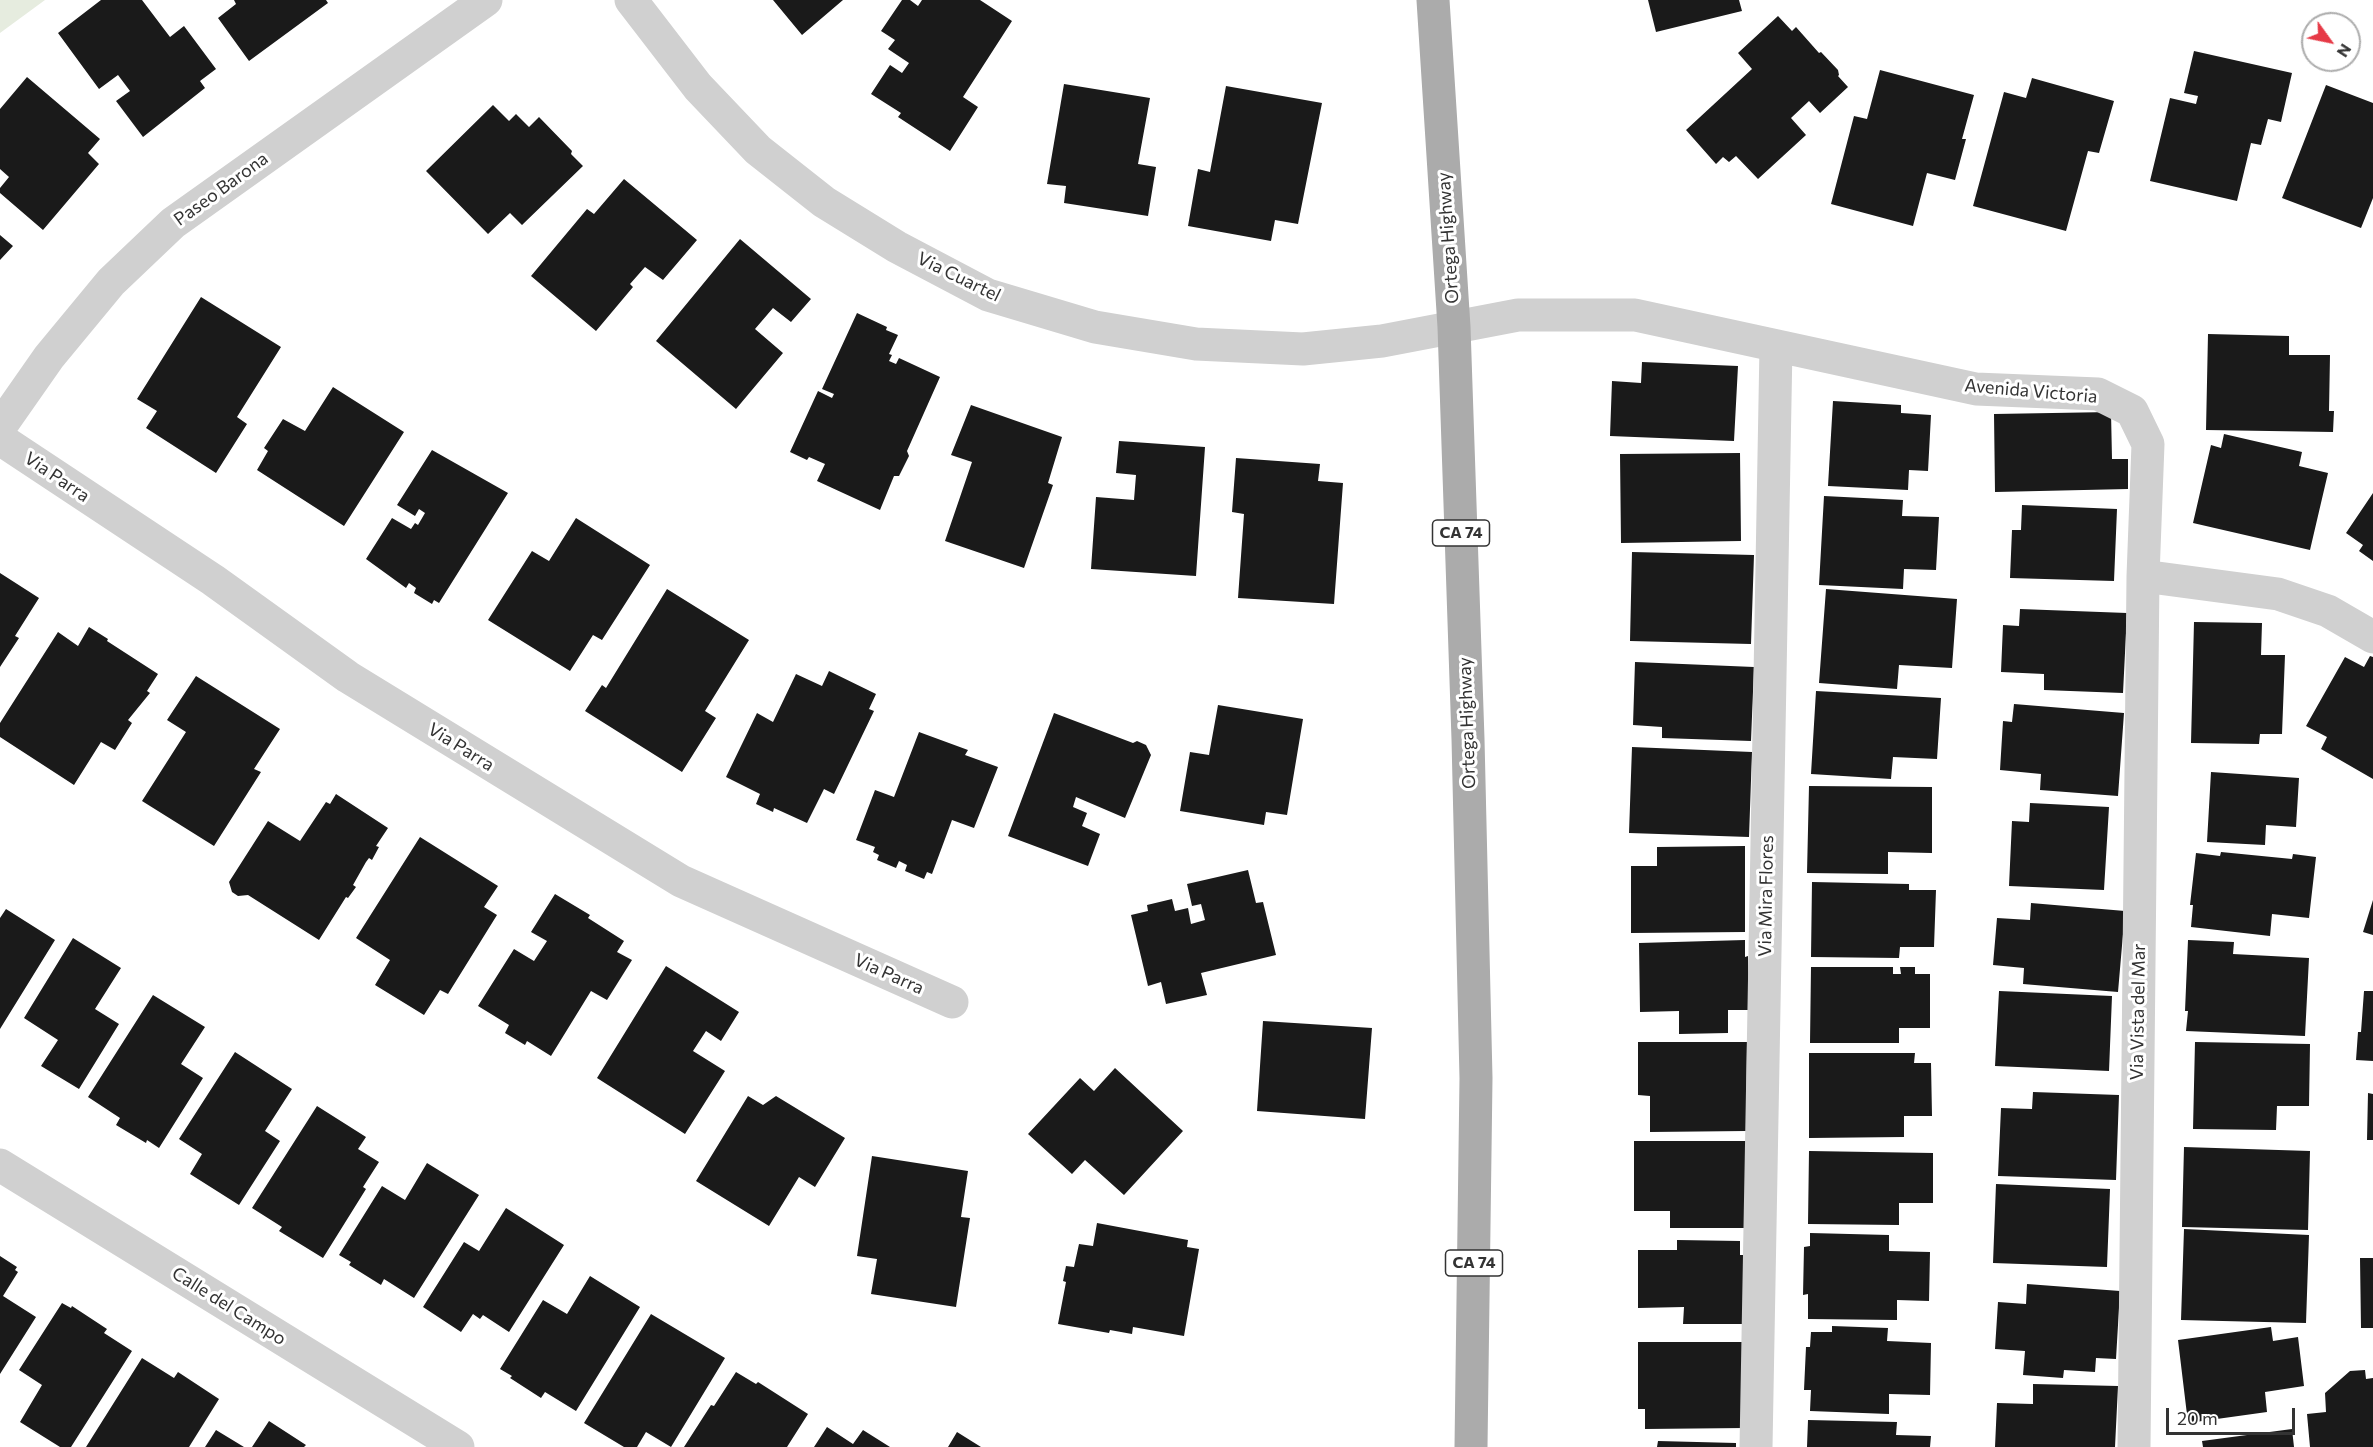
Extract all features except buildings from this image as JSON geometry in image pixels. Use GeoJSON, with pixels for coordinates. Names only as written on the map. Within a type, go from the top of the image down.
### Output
{"type":"FeatureCollection","features":[{"type":"Feature","properties":{"kind":"main road","name":"Ortega Highway"},"geometry":{"type":"LineString","coordinates":[[1433,0],[1454,327],[1468,739],[1476,1078],[1471,1447]]}},
{"type":"Feature","properties":{"kind":"street","name":"Paseo Barona"},"geometry":{"type":"LineString","coordinates":[[0,427],[49,357],[111,282],[173,223],[486,0]]}},
{"type":"Feature","properties":{"kind":"street","name":"Via Cuartel"},"geometry":{"type":"LineString","coordinates":[[631,0],[698,87],[758,150],[833,208],[897,247],[988,295],[1095,327],[1196,344],[1303,350],[1382,341],[1454,327]]}},
{"type":"Feature","properties":{"kind":"street","name":"Avenida Victoria"},"geometry":{"type":"LineString","coordinates":[[1454,327],[1518,315],[1635,315],[1976,389],[2098,394],[2132,411],[2148,444],[2143,576]]}},
{"type":"Feature","properties":{"kind":"street","name":"Via Mira Flores"},"geometry":{"type":"LineString","coordinates":[[1756,1447],[1776,346]]}},
{"type":"Feature","properties":{"kind":"street","name":"Via Parra"},"geometry":{"type":"LineString","coordinates":[[0,439],[213,580],[348,677],[681,881],[952,1002]]}},
{"type":"Feature","properties":{"kind":"street"},"geometry":{"type":"LineString","coordinates":[[2143,576],[2278,594],[2328,611],[2373,637]]}},
{"type":"Feature","properties":{"kind":"street","name":"Via Vista del Mar"},"geometry":{"type":"LineString","coordinates":[[2133,1447],[2143,576]]}},
{"type":"Feature","properties":{"kind":"street","name":"Calle del Campo"},"geometry":{"type":"LineString","coordinates":[[0,1166],[458,1447]]}},
{"type":"Feature","properties":{"kind":"shaded area"},"geometry":{"type":"Polygon","coordinates":[[[0,0],[45,0],[0,33],[0,0]]]}}]}
